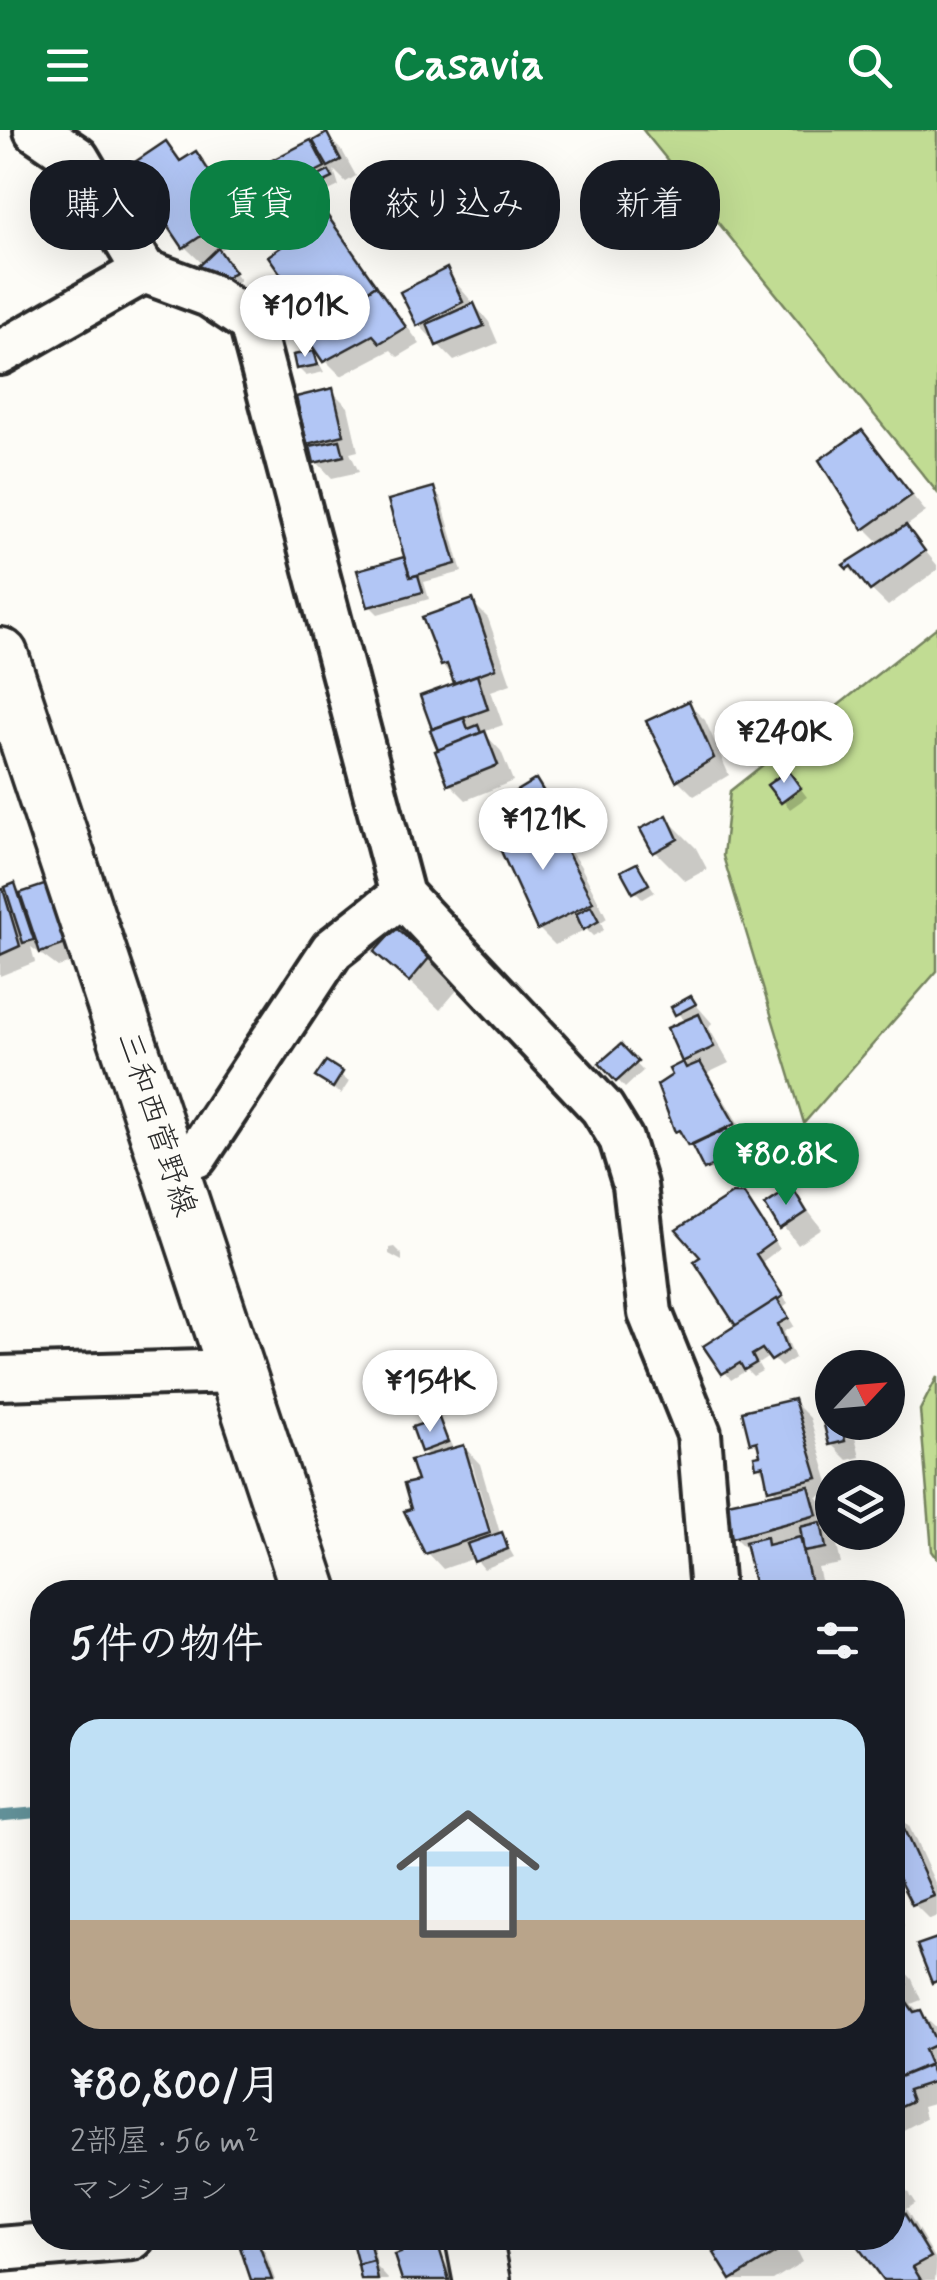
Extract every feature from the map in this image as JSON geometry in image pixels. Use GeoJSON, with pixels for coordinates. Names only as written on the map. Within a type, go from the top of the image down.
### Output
{"type":"FeatureCollection","features":[{"type":"Feature","properties":{"kind":"main road","name":"三和西菅野線"},"geometry":{"type":"LineString","coordinates":[[0,656],[306,1580]]}},
{"type":"Feature","properties":{"kind":"main road"},"geometry":{"type":"LineString","coordinates":[[476,2250],[482,2280]]}},
{"type":"Feature","properties":{"kind":"street"},"geometry":{"type":"LineString","coordinates":[[36,130],[77,158],[144,271],[209,296],[251,323],[402,895],[602,1108],[621,1139],[634,1184],[650,1314],[699,1434],[711,1580]]}},
{"type":"Feature","properties":{"kind":"street"},"geometry":{"type":"LineString","coordinates":[[0,353],[144,271]]}},
{"type":"Feature","properties":{"kind":"street"},"geometry":{"type":"LineString","coordinates":[[170,1164],[196,1156],[332,950],[402,895]]}},
{"type":"Feature","properties":{"kind":"street"},"geometry":{"type":"LineString","coordinates":[[0,1378],[236,1370]]}},
{"type":"Feature","properties":{"kind":"street"},"geometry":{"type":"LineString","coordinates":[[0,2249],[30,2246]]}},
{"type":"Feature","properties":{"kind":"green space"},"geometry":{"type":"Polygon","coordinates":[[[643,130],[937,130],[937,492],[720,225],[720,160],[667,160],[643,130]]]}},
{"type":"Feature","properties":{"kind":"green space"},"geometry":{"type":"Polygon","coordinates":[[[937,627],[937,971],[804,1123],[723,856],[730,791],[937,627]]]}},
{"type":"Feature","properties":{"kind":"green space"},"geometry":{"type":"Polygon","coordinates":[[[937,1377],[937,1558],[932,1551],[920,1410],[937,1377]]]}},
{"type":"Feature","properties":{"kind":"building"},"geometry":{"type":"Polygon","coordinates":[[[327,133],[341,160],[330,166],[330,160],[324,160],[313,141],[327,133]]]}},
{"type":"Feature","properties":{"kind":"building"},"geometry":{"type":"Polygon","coordinates":[[[311,140],[321,160],[272,160],[311,140]]]}},
{"type":"Feature","properties":{"kind":"building"},"geometry":{"type":"Polygon","coordinates":[[[166,141],[180,161],[196,151],[202,160],[190,160],[190,243],[183,248],[170,229],[170,160],[138,160],[166,141]]]}},
{"type":"Feature","properties":{"kind":"building"},"geometry":{"type":"Polygon","coordinates":[[[330,219],[376,285],[317,326],[268,256],[277,250],[330,250],[330,219]]]}},
{"type":"Feature","properties":{"kind":"building"},"geometry":{"type":"Polygon","coordinates":[[[219,250],[235,272],[219,281],[198,267],[219,250]]]}},
{"type":"Feature","properties":{"kind":"building"},"geometry":{"type":"Polygon","coordinates":[[[447,268],[463,302],[417,326],[400,292],[447,268]]]}},
{"type":"Feature","properties":{"kind":"building"},"geometry":{"type":"Polygon","coordinates":[[[376,285],[406,327],[380,343],[373,335],[323,362],[304,334],[376,285]]]}},
{"type":"Feature","properties":{"kind":"building"},"geometry":{"type":"Polygon","coordinates":[[[474,303],[484,326],[436,346],[427,324],[474,303]]]}},
{"type":"Feature","properties":{"kind":"building"},"geometry":{"type":"Polygon","coordinates":[[[314,351],[318,365],[296,369],[293,355],[314,351]]]}},
{"type":"Feature","properties":{"kind":"building"},"geometry":{"type":"Polygon","coordinates":[[[333,388],[344,435],[307,444],[296,397],[333,388]]]}},
{"type":"Feature","properties":{"kind":"building"},"geometry":{"type":"Polygon","coordinates":[[[862,430],[912,495],[863,530],[819,460],[862,430]]]}},
{"type":"Feature","properties":{"kind":"building"},"geometry":{"type":"Polygon","coordinates":[[[340,440],[344,456],[314,463],[310,446],[340,440]]]}},
{"type":"Feature","properties":{"kind":"building"},"geometry":{"type":"Polygon","coordinates":[[[434,487],[456,564],[410,577],[388,500],[434,487]]]}},
{"type":"Feature","properties":{"kind":"building"},"geometry":{"type":"Polygon","coordinates":[[[906,525],[925,551],[870,591],[851,566],[847,569],[843,565],[906,525]]]}},
{"type":"Feature","properties":{"kind":"building"},"geometry":{"type":"Polygon","coordinates":[[[404,557],[410,577],[418,575],[423,592],[368,607],[357,570],[404,557]]]}},
{"type":"Feature","properties":{"kind":"building"},"geometry":{"type":"Polygon","coordinates":[[[473,599],[496,668],[454,683],[447,664],[441,666],[422,617],[473,599]]]}},
{"type":"Feature","properties":{"kind":"building"},"geometry":{"type":"Polygon","coordinates":[[[477,675],[488,709],[432,729],[420,696],[477,675]]]}},
{"type":"Feature","properties":{"kind":"building"},"geometry":{"type":"Polygon","coordinates":[[[689,701],[714,758],[676,781],[646,721],[689,701]]]}},
{"type":"Feature","properties":{"kind":"building"},"geometry":{"type":"Polygon","coordinates":[[[464,718],[468,729],[478,725],[481,733],[438,750],[430,730],[464,718]]]}},
{"type":"Feature","properties":{"kind":"building"},"geometry":{"type":"Polygon","coordinates":[[[485,731],[498,765],[448,785],[435,751],[485,731]]]}},
{"type":"Feature","properties":{"kind":"building"},"geometry":{"type":"Polygon","coordinates":[[[788,770],[801,788],[781,803],[767,785],[788,770]]]}},
{"type":"Feature","properties":{"kind":"building"},"geometry":{"type":"Polygon","coordinates":[[[536,779],[550,802],[521,822],[505,798],[536,779]]]}},
{"type":"Feature","properties":{"kind":"building"},"geometry":{"type":"Polygon","coordinates":[[[541,812],[593,902],[537,930],[496,840],[529,824],[526,819],[541,812]]]}},
{"type":"Feature","properties":{"kind":"building"},"geometry":{"type":"Polygon","coordinates":[[[667,815],[678,839],[653,853],[640,829],[667,815]]]}},
{"type":"Feature","properties":{"kind":"building"},"geometry":{"type":"Polygon","coordinates":[[[637,863],[649,884],[633,893],[621,871],[637,863]]]}},
{"type":"Feature","properties":{"kind":"building"},"geometry":{"type":"Polygon","coordinates":[[[15,883],[34,940],[23,943],[5,887],[15,883]]]}},
{"type":"Feature","properties":{"kind":"building"},"geometry":{"type":"Polygon","coordinates":[[[50,883],[69,943],[40,953],[20,893],[50,883]]]}},
{"type":"Feature","properties":{"kind":"building"},"geometry":{"type":"Polygon","coordinates":[[[3,889],[20,946],[0,955],[0,890],[3,889]]]}},
{"type":"Feature","properties":{"kind":"building"},"geometry":{"type":"Polygon","coordinates":[[[591,906],[599,921],[583,930],[576,914],[591,906]]]}},
{"type":"Feature","properties":{"kind":"building"},"geometry":{"type":"Polygon","coordinates":[[[396,928],[430,957],[409,982],[374,952],[396,928]]]}},
{"type":"Feature","properties":{"kind":"building"},"geometry":{"type":"Polygon","coordinates":[[[691,996],[696,1004],[675,1015],[671,1007],[691,996]]]}},
{"type":"Feature","properties":{"kind":"building"},"geometry":{"type":"Polygon","coordinates":[[[699,1014],[714,1047],[682,1062],[667,1028],[699,1014]]]}},
{"type":"Feature","properties":{"kind":"building"},"geometry":{"type":"Polygon","coordinates":[[[621,1044],[638,1062],[616,1082],[599,1063],[621,1044]]]}},
{"type":"Feature","properties":{"kind":"building"},"geometry":{"type":"Polygon","coordinates":[[[326,1061],[343,1072],[333,1088],[315,1077],[326,1061]]]}},
{"type":"Feature","properties":{"kind":"building"},"geometry":{"type":"Polygon","coordinates":[[[683,1062],[686,1068],[700,1062],[735,1124],[688,1146],[679,1130],[675,1132],[657,1085],[672,1075],[669,1069],[683,1062]]]}},
{"type":"Feature","properties":{"kind":"building"},"geometry":{"type":"Polygon","coordinates":[[[727,1129],[739,1152],[704,1170],[692,1146],[727,1129]]]}},
{"type":"Feature","properties":{"kind":"building"},"geometry":{"type":"Polygon","coordinates":[[[792,1187],[807,1212],[780,1230],[765,1205],[792,1187]]]}},
{"type":"Feature","properties":{"kind":"building"},"geometry":{"type":"Polygon","coordinates":[[[732,1194],[744,1194],[774,1241],[756,1254],[783,1296],[736,1326],[694,1261],[700,1257],[676,1230],[732,1194]]]}},
{"type":"Feature","properties":{"kind":"building"},"geometry":{"type":"Polygon","coordinates":[[[777,1299],[789,1318],[778,1324],[788,1350],[771,1361],[762,1349],[752,1355],[756,1363],[744,1370],[740,1363],[722,1374],[703,1346],[777,1299]]]}},
{"type":"Feature","properties":{"kind":"building"},"geometry":{"type":"Polygon","coordinates":[[[794,1399],[815,1479],[768,1490],[763,1465],[756,1467],[754,1456],[760,1455],[757,1441],[750,1443],[742,1411],[794,1399]]]}},
{"type":"Feature","properties":{"kind":"building"},"geometry":{"type":"Polygon","coordinates":[[[439,1418],[448,1442],[421,1452],[412,1427],[439,1418]]]}},
{"type":"Feature","properties":{"kind":"building"},"geometry":{"type":"Polygon","coordinates":[[[464,1445],[490,1533],[425,1554],[404,1511],[411,1509],[404,1484],[417,1481],[410,1460],[464,1445]]]}},
{"type":"Feature","properties":{"kind":"building"},"geometry":{"type":"Polygon","coordinates":[[[809,1486],[815,1516],[732,1538],[723,1504],[809,1486]]]}},
{"type":"Feature","properties":{"kind":"building"},"geometry":{"type":"Polygon","coordinates":[[[815,1523],[815,1550],[804,1552],[800,1527],[815,1523]]]}},
{"type":"Feature","properties":{"kind":"building"},"geometry":{"type":"Polygon","coordinates":[[[502,1532],[508,1549],[474,1562],[467,1544],[502,1532]]]}},
{"type":"Feature","properties":{"kind":"building"},"geometry":{"type":"Polygon","coordinates":[[[766,1537],[767,1545],[800,1537],[810,1580],[753,1580],[745,1542],[766,1537]]]}},
{"type":"Feature","properties":{"kind":"building"},"geometry":{"type":"Polygon","coordinates":[[[905,1831],[934,1896],[912,1905],[905,1891],[905,1831]]]}},
{"type":"Feature","properties":{"kind":"building"},"geometry":{"type":"Polygon","coordinates":[[[937,1938],[937,1981],[932,1983],[917,1945],[937,1938]]]}},
{"type":"Feature","properties":{"kind":"building"},"geometry":{"type":"Polygon","coordinates":[[[905,1999],[914,2012],[921,2010],[937,2044],[924,2050],[930,2064],[905,2075],[905,1999]]]}},
{"type":"Feature","properties":{"kind":"building"},"geometry":{"type":"Polygon","coordinates":[[[929,2065],[936,2081],[908,2090],[912,2101],[905,2104],[905,2075],[929,2065]]]}},
{"type":"Feature","properties":{"kind":"building"},"geometry":{"type":"Polygon","coordinates":[[[905,2214],[931,2257],[913,2267],[921,2280],[883,2280],[860,2250],[905,2250],[905,2214]]]}},
{"type":"Feature","properties":{"kind":"building"},"geometry":{"type":"Polygon","coordinates":[[[241,2250],[261,2250],[272,2280],[251,2280],[241,2250]]]}},
{"type":"Feature","properties":{"kind":"building"},"geometry":{"type":"Polygon","coordinates":[[[354,2250],[371,2250],[374,2261],[358,2265],[354,2250]]]}},
{"type":"Feature","properties":{"kind":"building"},"geometry":{"type":"Polygon","coordinates":[[[400,2250],[440,2250],[449,2280],[402,2280],[394,2255],[400,2250]]]}},
{"type":"Feature","properties":{"kind":"building"},"geometry":{"type":"Polygon","coordinates":[[[719,2250],[780,2250],[731,2280],[714,2253],[719,2250]]]}},
{"type":"Feature","properties":{"kind":"building"},"geometry":{"type":"Polygon","coordinates":[[[374,2261],[378,2280],[361,2280],[358,2265],[374,2261]]]}},
{"type":"Feature","properties":{"kind":"waterway"},"geometry":{"type":"LineString","coordinates":[[0,1816],[30,1813]]}}]}
